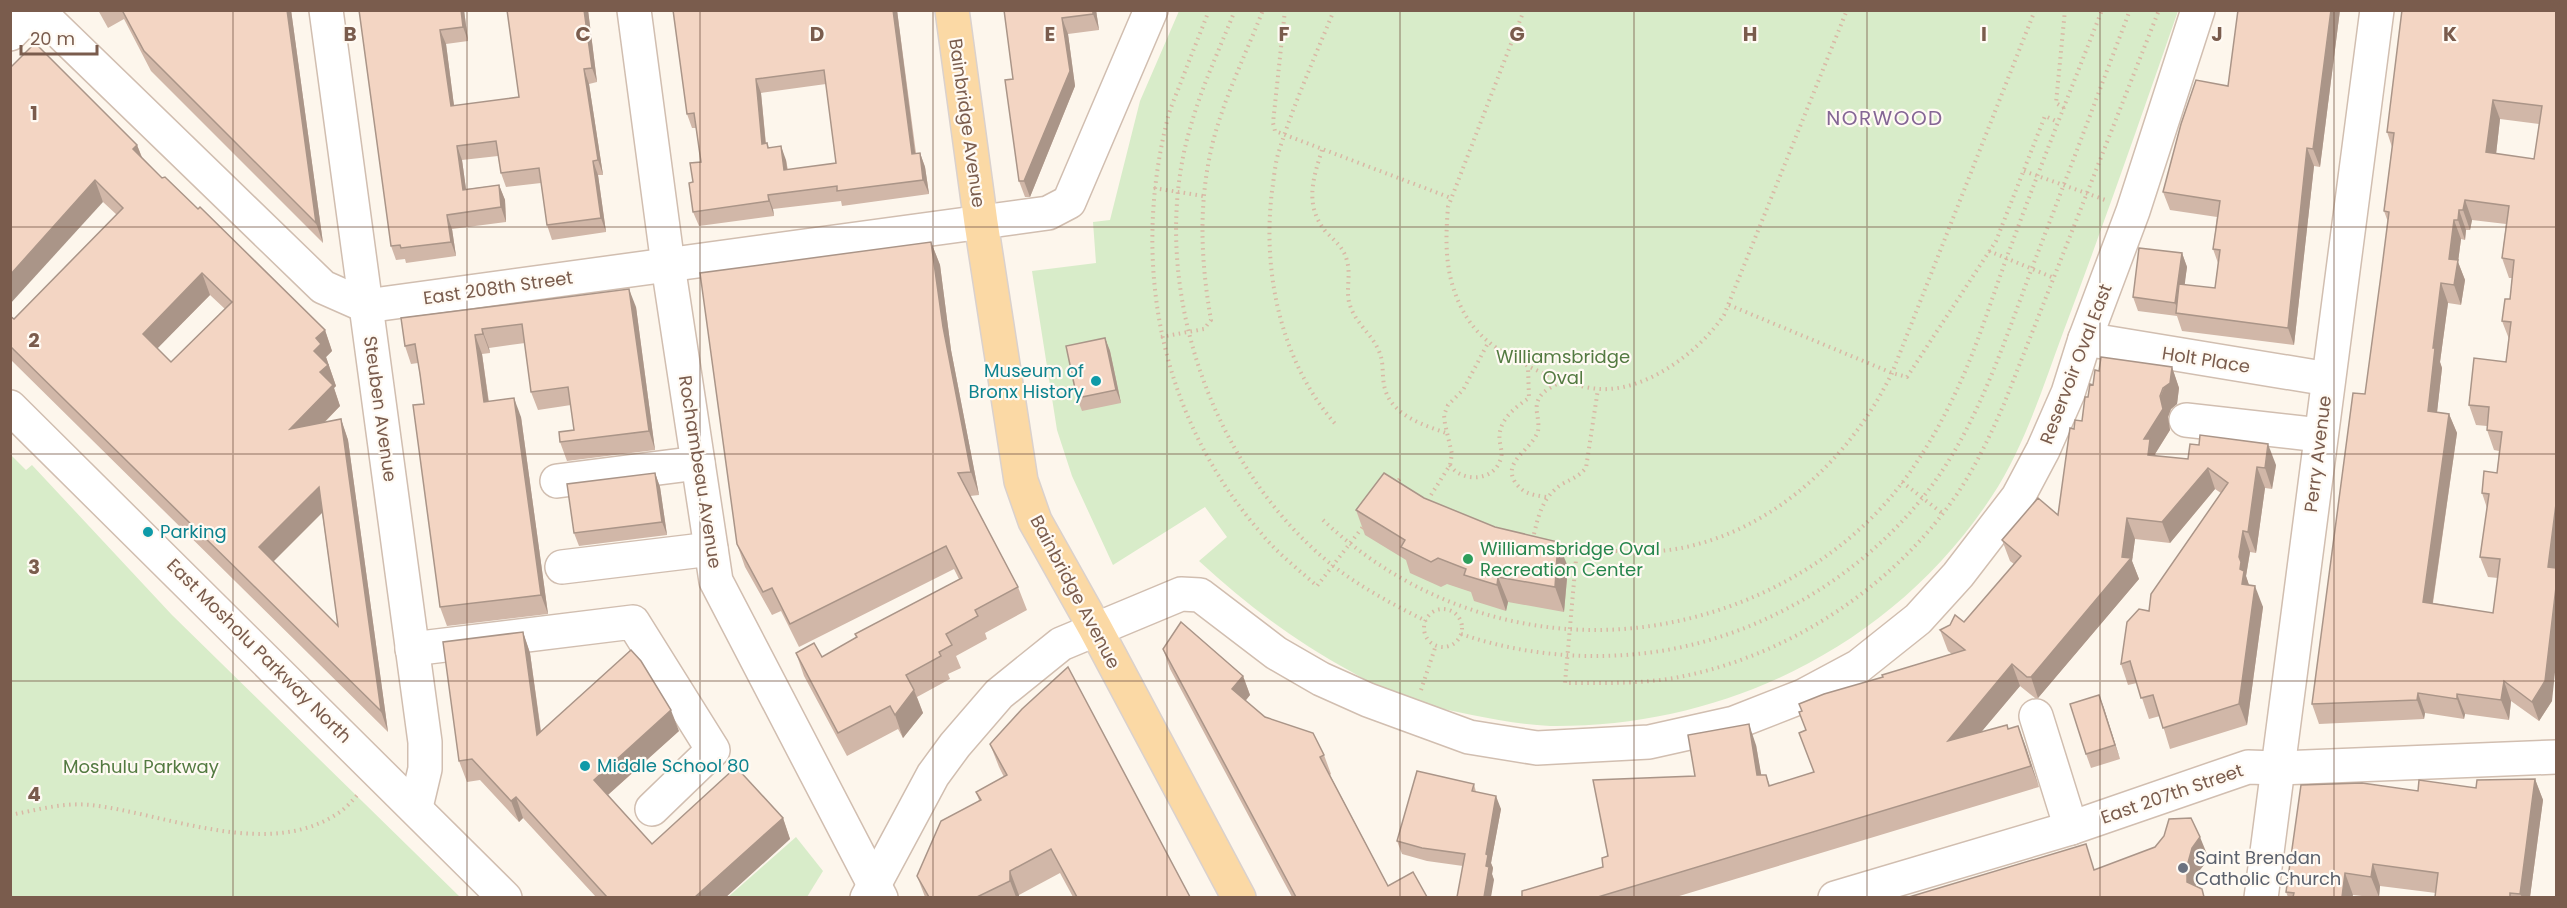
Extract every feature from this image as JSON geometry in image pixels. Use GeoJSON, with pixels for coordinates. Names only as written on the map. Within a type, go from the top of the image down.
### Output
{"type":"FeatureCollection","features":[{"type":"Feature","properties":{"kind":"main road","name":"Bainbridge Avenue"},"geometry":{"type":"LineString","coordinates":[[952,10],[981,223],[1021,481],[1035,521],[1239,897]]}},
{"type":"Feature","properties":{"kind":"street"},"geometry":{"type":"LineString","coordinates":[[10,34],[35,10],[322,287],[366,306]]}},
{"type":"Feature","properties":{"kind":"street","name":"Steuben Avenue"},"geometry":{"type":"LineString","coordinates":[[326,10],[425,756],[423,778],[416,807]]}},
{"type":"Feature","properties":{"kind":"street","name":"Rochambeau Avenue"},"geometry":{"type":"LineString","coordinates":[[634,10],[668,265],[716,581],[874,893]]}},
{"type":"Feature","properties":{"kind":"street","name":"East 208th Street"},"geometry":{"type":"LineString","coordinates":[[366,306],[1048,213],[1069,202],[1150,10]]}},
{"type":"Feature","properties":{"kind":"street","name":"Reservoir Oval East"},"geometry":{"type":"LineString","coordinates":[[874,893],[933,775],[999,694],[1061,645],[1095,628],[1181,594],[1200,595],[1276,653],[1321,679],[1368,700],[1469,737],[1537,748],[1649,742],[1734,723],[1803,696],[1933,623],[1958,575],[2018,497],[2055,424],[2133,211],[2198,10]]}},
{"type":"Feature","properties":{"kind":"street","name":"Perry Avenue"},"geometry":{"type":"LineString","coordinates":[[2261,897],[2377,10]]}},
{"type":"Feature","properties":{"kind":"street","name":"Holt Place"},"geometry":{"type":"LineString","coordinates":[[2085,339],[2328,379]]}},
{"type":"Feature","properties":{"kind":"street","name":"East Mosholu Parkway North"},"geometry":{"type":"LineString","coordinates":[[10,406],[505,897]]}},
{"type":"Feature","properties":{"kind":"street"},"geometry":{"type":"LineString","coordinates":[[2186,420],[2320,435]]}},
{"type":"Feature","properties":{"kind":"street"},"geometry":{"type":"LineString","coordinates":[[557,481],[698,463]]}},
{"type":"Feature","properties":{"kind":"street"},"geometry":{"type":"LineString","coordinates":[[562,567],[711,549]]}},
{"type":"Feature","properties":{"kind":"street"},"geometry":{"type":"LineString","coordinates":[[412,649],[633,622],[712,750],[652,809]]}},
{"type":"Feature","properties":{"kind":"street"},"geometry":{"type":"LineString","coordinates":[[2036,717],[2070,828]]}},
{"type":"Feature","properties":{"kind":"street","name":"East 207th Street"},"geometry":{"type":"LineString","coordinates":[[1835,897],[2070,828],[2248,767],[2277,768],[2556,757]]}},
{"type":"Feature","properties":{"kind":"path"},"geometry":{"type":"LineString","coordinates":[[1209,10],[1167,118],[1154,188],[1152,248],[1161,337],[1177,393],[1208,459],[1246,516],[1288,561],[1317,586],[1367,521]]}},
{"type":"Feature","properties":{"kind":"path"},"geometry":{"type":"LineString","coordinates":[[1235,10],[1190,126],[1178,192],[1177,258],[1188,333],[1205,385],[1233,446],[1278,510],[1303,538],[1333,565],[1426,621]]}},
{"type":"Feature","properties":{"kind":"path"},"geometry":{"type":"LineString","coordinates":[[1161,337],[1204,329],[1212,320],[1202,246],[1203,196],[1215,134],[1263,10]]}},
{"type":"Feature","properties":{"kind":"path"},"geometry":{"type":"LineString","coordinates":[[1285,10],[1273,123],[1275,131],[1451,198]]}},
{"type":"Feature","properties":{"kind":"path"},"geometry":{"type":"LineString","coordinates":[[1334,10],[1278,152],[1269,214],[1269,252],[1275,291],[1291,352],[1319,405],[1337,426]]}},
{"type":"Feature","properties":{"kind":"path"},"geometry":{"type":"LineString","coordinates":[[1524,10],[1451,198],[1446,243],[1449,274],[1463,311],[1488,343],[1542,374],[1598,389],[1615,388],[1666,369],[1711,334],[1729,305],[1847,10]]}},
{"type":"Feature","properties":{"kind":"path"},"geometry":{"type":"LineString","coordinates":[[2035,10],[1892,373],[1856,434],[1827,466],[1795,495],[1763,517],[1728,534],[1686,547],[1626,552],[1577,548],[1565,683],[1621,684],[1674,678],[1741,661],[1792,637],[1843,608],[1896,566],[1955,498],[1981,456],[2004,404],[2159,10]]}},
{"type":"Feature","properties":{"kind":"path"},"geometry":{"type":"LineString","coordinates":[[2064,108],[2056,103],[2065,10]]}},
{"type":"Feature","properties":{"kind":"path"},"geometry":{"type":"LineString","coordinates":[[1323,520],[1349,544],[1376,564],[1452,603],[1506,621],[1571,630],[1620,630],[1663,625],[1721,610],[1767,591],[1814,564],[1862,527],[1890,498],[1936,430],[1960,384],[2037,176],[2102,10]]}},
{"type":"Feature","properties":{"kind":"path"},"geometry":{"type":"LineString","coordinates":[[1461,634],[1536,652],[1568,655],[1620,656],[1669,650],[1730,634],[1779,613],[1828,585],[1877,545],[1908,515],[1934,483],[1959,442],[1977,404],[2032,269],[2130,10]]}},
{"type":"Feature","properties":{"kind":"path"},"geometry":{"type":"LineString","coordinates":[[1729,305],[1906,377],[1996,241],[2045,116],[2058,122]]}},
{"type":"Feature","properties":{"kind":"path"},"geometry":{"type":"LineString","coordinates":[[1322,150],[1312,183],[1313,210],[1321,224],[1337,241],[1347,261],[1349,303],[1360,327],[1378,348],[1383,364],[1385,391],[1405,415],[1421,424],[1446,433]]}},
{"type":"Feature","properties":{"kind":"path"},"geometry":{"type":"LineString","coordinates":[[2024,171],[2133,211]]}},
{"type":"Feature","properties":{"kind":"path"},"geometry":{"type":"LineString","coordinates":[[1154,188],[1203,196]]}},
{"type":"Feature","properties":{"kind":"path"},"geometry":{"type":"LineString","coordinates":[[1989,251],[2054,278]]}},
{"type":"Feature","properties":{"kind":"path"},"geometry":{"type":"LineString","coordinates":[[1431,495],[1450,465],[1452,454],[1444,415],[1448,405],[1463,390],[1488,343]]}},
{"type":"Feature","properties":{"kind":"path"},"geometry":{"type":"LineString","coordinates":[[1450,465],[1455,474],[1462,477],[1483,476],[1496,468],[1501,460],[1500,429],[1512,411],[1529,398],[1528,366]]}},
{"type":"Feature","properties":{"kind":"path"},"geometry":{"type":"LineString","coordinates":[[1546,497],[1525,492],[1518,487],[1511,475],[1512,465],[1534,440],[1538,430],[1538,400],[1544,390],[1564,380]]}},
{"type":"Feature","properties":{"kind":"path"},"geometry":{"type":"LineString","coordinates":[[1534,534],[1540,508],[1546,497],[1559,486],[1580,476],[1586,468],[1598,389]]}},
{"type":"Feature","properties":{"kind":"path"},"geometry":{"type":"LineString","coordinates":[[1388,494],[1402,476]]}},
{"type":"Feature","properties":{"kind":"path"},"geometry":{"type":"LineString","coordinates":[[1902,482],[1942,513]]}},
{"type":"Feature","properties":{"kind":"path"},"geometry":{"type":"LineString","coordinates":[[1450,610],[1452,603]]}},
{"type":"Feature","properties":{"kind":"path"},"geometry":{"type":"LineString","coordinates":[[1443,608],[1450,610],[1458,614],[1464,628],[1458,642],[1443,648],[1429,642],[1423,628],[1429,614],[1443,608]]}},
{"type":"Feature","properties":{"kind":"path"},"geometry":{"type":"LineString","coordinates":[[1421,691],[1436,645]]}},
{"type":"Feature","properties":{"kind":"path"},"geometry":{"type":"LineString","coordinates":[[10,815],[50,807],[91,805],[226,830],[253,834],[274,833],[317,825],[343,811],[359,793]]}},
{"type":"Feature","properties":{"kind":"green space","name":"Williamsbridge Oval"},"geometry":{"type":"Polygon","coordinates":[[[1179,11],[2178,11],[2024,436],[1992,496],[1952,548],[1907,595],[1856,634],[1801,667],[1742,693],[1680,712],[1616,723],[1550,726],[1491,719],[1408,699],[1378,687],[1309,647],[1253,607],[1199,561],[1227,537],[1205,507],[1113,565],[1072,476],[1057,430],[1032,271],[1096,263],[1093,222],[1110,220],[1140,101],[1179,11]]]}},
{"type":"Feature","properties":{"kind":"green space","name":"Moshulu Parkway"},"geometry":{"type":"Polygon","coordinates":[[[11,455],[26,470],[32,465],[172,615],[460,897],[11,897],[11,455]]]}},
{"type":"Feature","properties":{"kind":"green space"},"geometry":{"type":"Polygon","coordinates":[[[796,837],[823,871],[807,897],[728,897],[796,837]]]}},
{"type":"Feature","properties":{"kind":"building"},"geometry":{"type":"Polygon","coordinates":[[[122,10],[287,10],[316,223],[144,51],[122,10]]]}},
{"type":"Feature","properties":{"kind":"building"},"geometry":{"type":"Polygon","coordinates":[[[359,10],[461,10],[463,27],[440,30],[451,106],[519,97],[507,10],[584,10],[592,68],[584,69],[598,160],[593,161],[601,218],[547,225],[539,168],[501,173],[496,141],[457,146],[463,190],[499,185],[501,207],[447,215],[451,242],[401,248],[400,245],[391,246],[359,10]]]}},
{"type":"Feature","properties":{"kind":"building"},"geometry":{"type":"Polygon","coordinates":[[[673,10],[893,10],[912,154],[920,153],[923,180],[837,191],[837,186],[768,195],[769,201],[693,212],[689,183],[693,182],[690,163],[701,162],[694,113],[687,114],[673,10]],[[824,70],[756,79],[762,144],[767,143],[768,148],[781,146],[784,170],[836,163],[824,70]]]}},
{"type":"Feature","properties":{"kind":"building"},"geometry":{"type":"Polygon","coordinates":[[[1004,10],[1093,10],[1093,14],[1062,18],[1070,71],[1024,181],[1019,181],[1005,80],[1013,79],[1004,10]]]}},
{"type":"Feature","properties":{"kind":"building"},"geometry":{"type":"Polygon","coordinates":[[[2238,10],[2331,10],[2313,149],[2307,148],[2288,328],[2176,313],[2179,284],[2215,288],[2220,250],[2213,249],[2220,201],[2163,192],[2181,124],[2196,80],[2228,86],[2238,10]]]}},
{"type":"Feature","properties":{"kind":"building"},"geometry":{"type":"Polygon","coordinates":[[[2402,10],[2556,10],[2556,504],[2548,567],[2556,568],[2556,587],[2545,681],[2532,702],[2504,681],[2501,700],[2457,694],[2457,699],[2418,693],[2417,700],[2312,704],[2353,393],[2365,394],[2381,275],[2389,212],[2384,211],[2394,133],[2387,132],[2402,10]],[[2493,100],[2486,152],[2534,159],[2542,106],[2493,100]],[[2465,200],[2463,210],[2459,210],[2458,220],[2454,220],[2449,259],[2458,260],[2454,285],[2441,283],[2433,348],[2435,348],[2428,411],[2449,414],[2423,602],[2493,613],[2500,559],[2480,557],[2489,494],[2482,493],[2484,471],[2497,473],[2502,432],[2487,430],[2489,407],[2469,405],[2474,358],[2506,362],[2511,322],[2502,321],[2505,299],[2510,299],[2514,260],[2502,258],[2509,206],[2465,200]]]}},
{"type":"Feature","properties":{"kind":"building"},"geometry":{"type":"Polygon","coordinates":[[[35,43],[137,145],[133,149],[162,178],[165,177],[198,209],[200,207],[325,330],[316,338],[321,344],[314,351],[328,365],[320,372],[333,385],[290,429],[341,419],[381,711],[10,346],[10,316],[14,319],[123,208],[95,180],[10,275],[10,68],[35,43]],[[202,273],[143,334],[171,362],[232,302],[202,273]],[[319,487],[259,547],[338,626],[319,487]]]}},
{"type":"Feature","properties":{"kind":"building"},"geometry":{"type":"Polygon","coordinates":[[[931,242],[943,327],[971,472],[958,473],[1018,587],[975,610],[978,616],[946,634],[952,645],[939,652],[941,656],[906,675],[914,690],[895,715],[890,706],[838,733],[796,653],[814,643],[822,657],[857,637],[855,634],[962,578],[946,546],[790,624],[772,588],[763,592],[737,544],[700,273],[931,242]]]}},
{"type":"Feature","properties":{"kind":"building"},"geometry":{"type":"Polygon","coordinates":[[[2139,248],[2182,253],[2175,303],[2133,297],[2139,248]]]}},
{"type":"Feature","properties":{"kind":"building"},"geometry":{"type":"Polygon","coordinates":[[[629,289],[649,431],[560,442],[559,432],[574,430],[568,387],[531,392],[522,324],[482,329],[483,334],[475,335],[484,402],[514,398],[541,595],[440,607],[413,405],[424,404],[420,374],[415,344],[405,346],[401,318],[629,289]]]}},
{"type":"Feature","properties":{"kind":"building","name":"Museum of Bronx History"},"geometry":{"type":"Polygon","coordinates":[[[1105,338],[1116,390],[1077,398],[1066,346],[1105,338]]]}},
{"type":"Feature","properties":{"kind":"building"},"geometry":{"type":"Polygon","coordinates":[[[2101,357],[2172,367],[2170,383],[2163,388],[2160,396],[2163,409],[2144,439],[2150,439],[2148,455],[2188,459],[2190,444],[2199,445],[2200,435],[2268,444],[2265,468],[2257,467],[2248,532],[2243,531],[2239,557],[2240,569],[2244,571],[2242,584],[2255,586],[2239,704],[2163,728],[2153,695],[2141,698],[2130,661],[2121,664],[2127,622],[2139,609],[2149,611],[2151,594],[2228,483],[2208,468],[2162,522],[2127,518],[2122,557],[2131,558],[2031,677],[2027,677],[2012,664],[1948,741],[2007,725],[2008,729],[2018,726],[2031,766],[1598,897],[1522,897],[1522,891],[1603,867],[1602,858],[1608,856],[1593,780],[1695,776],[1688,735],[1749,724],[1757,775],[1766,775],[1769,786],[1814,772],[1799,733],[1806,730],[1799,712],[1802,711],[1799,704],[1824,694],[1883,677],[1882,675],[1965,650],[1940,630],[1950,625],[1955,615],[1964,622],[2021,556],[2002,540],[2038,498],[2058,515],[2070,428],[2074,429],[2075,420],[2082,421],[2085,397],[2088,397],[2090,384],[2093,385],[2095,370],[2099,371],[2101,357]]]}},
{"type":"Feature","properties":{"kind":"building"},"geometry":{"type":"Polygon","coordinates":[[[655,473],[662,522],[574,533],[567,484],[655,473]]]}},
{"type":"Feature","properties":{"kind":"building"},"geometry":{"type":"Polygon","coordinates":[[[1384,473],[1424,498],[1495,527],[1558,542],[1555,587],[1498,577],[1497,585],[1464,575],[1466,569],[1438,558],[1431,562],[1401,547],[1405,540],[1356,510],[1384,473]]]}},
{"type":"Feature","properties":{"kind":"building"},"geometry":{"type":"Polygon","coordinates":[[[1181,622],[1243,676],[1232,689],[1265,717],[1313,733],[1324,755],[1320,757],[1388,886],[1413,872],[1427,897],[1296,897],[1163,649],[1181,622]]]}},
{"type":"Feature","properties":{"kind":"building"},"geometry":{"type":"Polygon","coordinates":[[[523,632],[537,735],[631,650],[641,661],[671,710],[594,780],[652,844],[736,767],[783,818],[695,897],[607,897],[516,797],[511,801],[472,759],[459,761],[443,642],[523,632]]]}},
{"type":"Feature","properties":{"kind":"building"},"geometry":{"type":"Polygon","coordinates":[[[1068,667],[1190,897],[1077,897],[1051,849],[1010,871],[1010,881],[977,897],[929,897],[917,876],[941,821],[981,800],[976,792],[1007,775],[990,744],[1022,709],[1068,667]]]}},
{"type":"Feature","properties":{"kind":"building"},"geometry":{"type":"Polygon","coordinates":[[[2099,695],[2115,745],[2086,754],[2070,704],[2099,695]]]}},
{"type":"Feature","properties":{"kind":"building"},"geometry":{"type":"Polygon","coordinates":[[[1417,771],[1474,784],[1472,791],[1496,796],[1486,854],[1488,855],[1486,866],[1489,867],[1484,897],[1457,897],[1465,854],[1422,848],[1397,841],[1417,771]]]}},
{"type":"Feature","properties":{"kind":"building"},"geometry":{"type":"Polygon","coordinates":[[[2535,779],[2520,894],[2510,893],[2510,897],[2435,897],[2438,873],[2373,864],[2371,877],[2345,873],[2342,897],[2293,897],[2294,893],[2286,892],[2301,785],[2362,783],[2418,791],[2419,780],[2476,788],[2477,780],[2535,779]]]}},
{"type":"Feature","properties":{"kind":"building"},"geometry":{"type":"Polygon","coordinates":[[[2191,818],[2200,837],[2192,848],[2187,866],[2187,882],[2202,889],[2204,897],[1909,897],[2086,844],[2094,870],[2155,847],[2164,836],[2169,819],[2191,818]]]}},
{"type":"Feature","properties":{"kind":"place","name":"Museum of Bronx History"},"geometry":{"type":"Point","coordinates":[1096,381]}},
{"type":"Feature","properties":{"kind":"place","name":"Parking"},"geometry":{"type":"Point","coordinates":[148,532]}},
{"type":"Feature","properties":{"kind":"place","name":"Williamsbridge Oval Recreation Center"},"geometry":{"type":"Point","coordinates":[1468,559]}},
{"type":"Feature","properties":{"kind":"place","name":"Middle School 80"},"geometry":{"type":"Point","coordinates":[585,766]}},
{"type":"Feature","properties":{"kind":"place","name":"Saint Brendan Catholic Church"},"geometry":{"type":"Point","coordinates":[2183,868]}},
{"type":"Feature","properties":{"kind":"district","name":"NORWOOD"},"geometry":{"type":"Point","coordinates":[1885,118]}}]}
